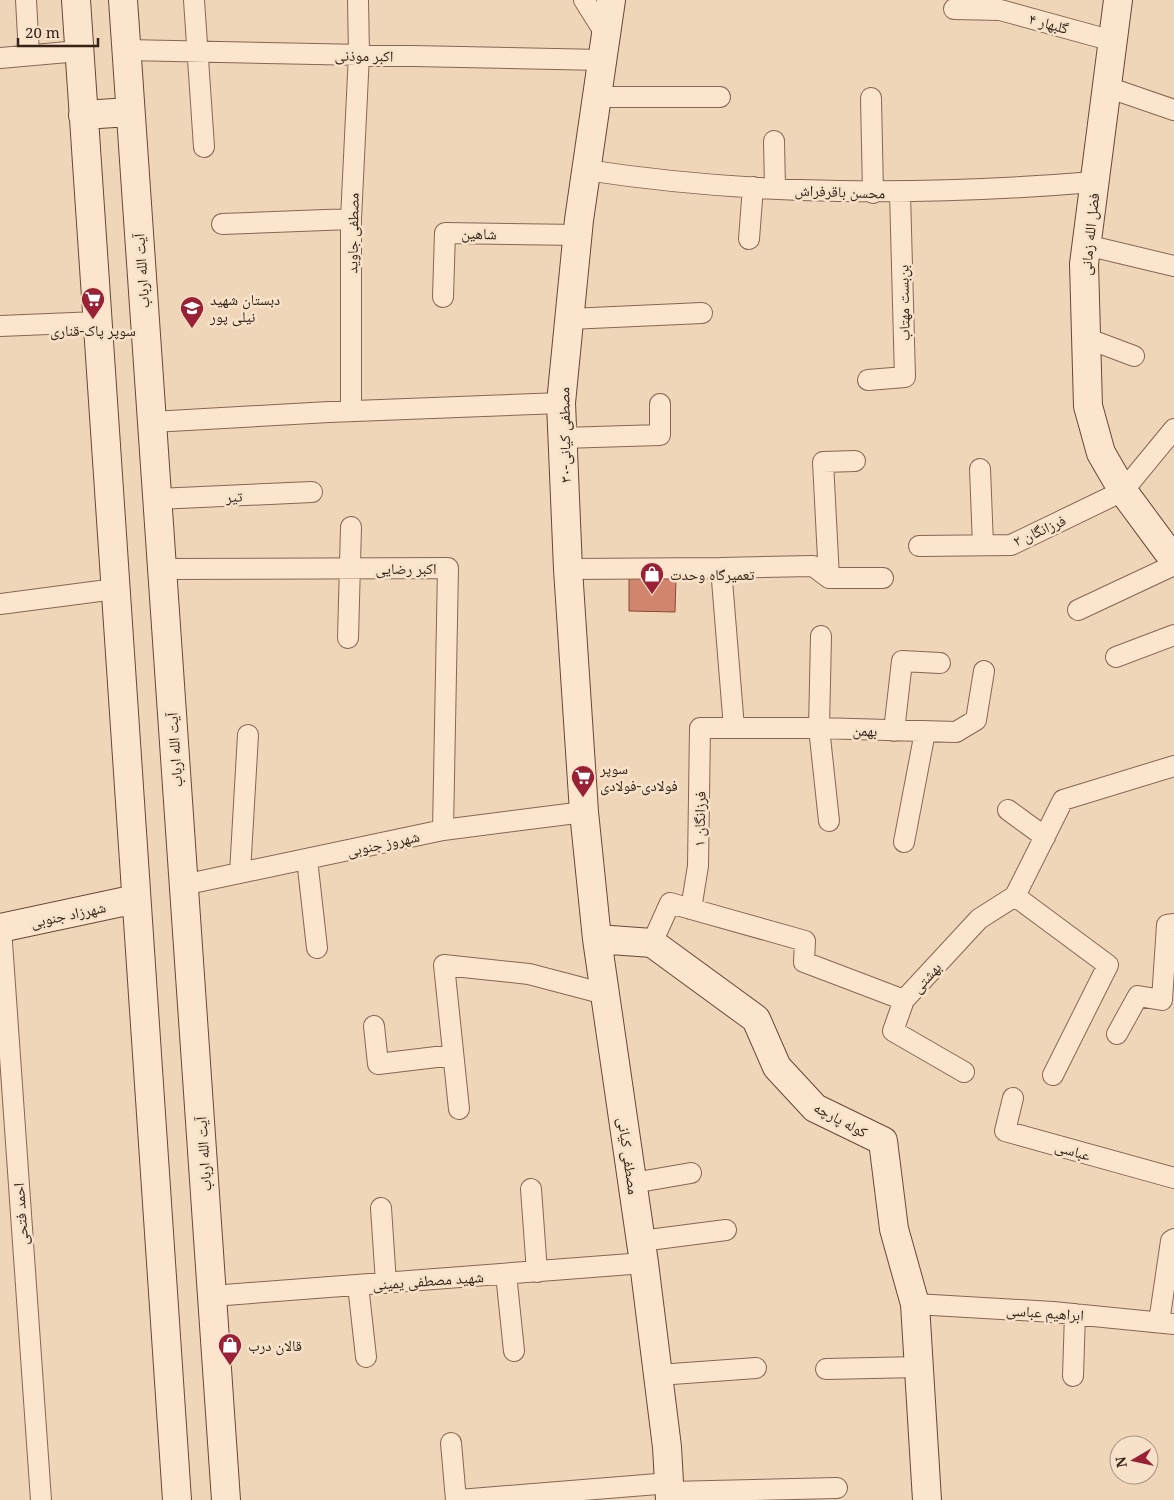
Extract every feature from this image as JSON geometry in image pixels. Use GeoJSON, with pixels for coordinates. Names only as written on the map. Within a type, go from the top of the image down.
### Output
{"type":"FeatureCollection","features":[{"type":"Feature","properties":{"kind":"main road"},"geometry":{"type":"LineString","coordinates":[[76,0],[177,1500]]}},
{"type":"Feature","properties":{"kind":"main road","name":"آیت الله ارباب"},"geometry":{"type":"LineString","coordinates":[[123,0],[226,1500]]}},
{"type":"Feature","properties":{"kind":"main road","name":"۳۰-مصطفی کیانی"},"geometry":{"type":"LineString","coordinates":[[584,812],[568,569],[561,403],[578,235],[610,0]]}},
{"type":"Feature","properties":{"kind":"main road","name":"فضل الله زمانی"},"geometry":{"type":"LineString","coordinates":[[1118,0],[1084,264],[1088,406],[1101,453],[1123,491],[1174,560]]}},
{"type":"Feature","properties":{"kind":"main road"},"geometry":{"type":"LineString","coordinates":[[83,115],[130,112]]}},
{"type":"Feature","properties":{"kind":"main road","name":"مصطفی کیانی"},"geometry":{"type":"LineString","coordinates":[[584,812],[597,939],[642,1252],[658,1375],[670,1491]]}},
{"type":"Feature","properties":{"kind":"main road","name":"شهرزاد جنوبی"},"geometry":{"type":"LineString","coordinates":[[0,928],[136,900]]}},
{"type":"Feature","properties":{"kind":"main road"},"geometry":{"type":"LineString","coordinates":[[597,939],[652,943]]}},
{"type":"Feature","properties":{"kind":"main road","name":"کوله پارچه"},"geometry":{"type":"LineString","coordinates":[[652,943],[756,1019],[777,1067],[815,1108],[883,1141],[894,1229],[915,1304],[927,1500]]}},
{"type":"Feature","properties":{"kind":"street"},"geometry":{"type":"LineString","coordinates":[[26,0],[29,56]]}},
{"type":"Feature","properties":{"kind":"street"},"geometry":{"type":"LineString","coordinates":[[194,0],[204,146]]}},
{"type":"Feature","properties":{"kind":"street","name":"مصطفی جاوید"},"geometry":{"type":"LineString","coordinates":[[351,411],[351,218],[359,54],[358,0]]}},
{"type":"Feature","properties":{"kind":"street"},"geometry":{"type":"LineString","coordinates":[[584,0],[604,47]]}},
{"type":"Feature","properties":{"kind":"street","name":"گلبهار ۴"},"geometry":{"type":"LineString","coordinates":[[954,10],[1000,10],[1113,41]]}},
{"type":"Feature","properties":{"kind":"street","name":"اکبر موذنی"},"geometry":{"type":"LineString","coordinates":[[126,50],[359,54],[604,47]]}},
{"type":"Feature","properties":{"kind":"street"},"geometry":{"type":"LineString","coordinates":[[0,58],[79,50]]}},
{"type":"Feature","properties":{"kind":"street"},"geometry":{"type":"LineString","coordinates":[[1107,86],[1174,110]]}},
{"type":"Feature","properties":{"kind":"street"},"geometry":{"type":"LineString","coordinates":[[597,97],[720,97]]}},
{"type":"Feature","properties":{"kind":"street"},"geometry":{"type":"LineString","coordinates":[[871,98],[873,193]]}},
{"type":"Feature","properties":{"kind":"street"},"geometry":{"type":"LineString","coordinates":[[774,141],[775,188]]}},
{"type":"Feature","properties":{"kind":"street","name":"محسن باقرفراش"},"geometry":{"type":"LineString","coordinates":[[586,170],[753,187],[873,193],[995,190],[1094,182]]}},
{"type":"Feature","properties":{"kind":"street"},"geometry":{"type":"LineString","coordinates":[[750,239],[753,187]]}},
{"type":"Feature","properties":{"kind":"street","name":"بن‌بست مهتاب"},"geometry":{"type":"LineString","coordinates":[[868,380],[905,377],[900,193]]}},
{"type":"Feature","properties":{"kind":"street"},"geometry":{"type":"LineString","coordinates":[[222,224],[351,218]]}},
{"type":"Feature","properties":{"kind":"street","name":"شاهین"},"geometry":{"type":"LineString","coordinates":[[443,297],[444,233],[578,235]]}},
{"type":"Feature","properties":{"kind":"street"},"geometry":{"type":"LineString","coordinates":[[1086,245],[1173,262]]}},
{"type":"Feature","properties":{"kind":"street"},"geometry":{"type":"LineString","coordinates":[[569,319],[702,313]]}},
{"type":"Feature","properties":{"kind":"street"},"geometry":{"type":"LineString","coordinates":[[0,326],[97,322]]}},
{"type":"Feature","properties":{"kind":"street"},"geometry":{"type":"LineString","coordinates":[[1086,338],[1134,356]]}},
{"type":"Feature","properties":{"kind":"street"},"geometry":{"type":"LineString","coordinates":[[152,422],[351,411],[561,403]]}},
{"type":"Feature","properties":{"kind":"street"},"geometry":{"type":"LineString","coordinates":[[562,438],[660,435],[660,404]]}},
{"type":"Feature","properties":{"kind":"street"},"geometry":{"type":"LineString","coordinates":[[1123,491],[1174,429]]}},
{"type":"Feature","properties":{"kind":"street"},"geometry":{"type":"LineString","coordinates":[[829,578],[823,462],[855,462]]}},
{"type":"Feature","properties":{"kind":"street"},"geometry":{"type":"LineString","coordinates":[[980,469],[984,545]]}},
{"type":"Feature","properties":{"kind":"street","name":"فرزانگان ۲"},"geometry":{"type":"LineString","coordinates":[[920,546],[1011,544],[1123,491]]}},
{"type":"Feature","properties":{"kind":"street","name":"تیر"},"geometry":{"type":"LineString","coordinates":[[157,500],[312,492]]}},
{"type":"Feature","properties":{"kind":"street"},"geometry":{"type":"LineString","coordinates":[[348,638],[351,527]]}},
{"type":"Feature","properties":{"kind":"street"},"geometry":{"type":"LineString","coordinates":[[568,569],[814,566],[829,578],[884,578]]}},
{"type":"Feature","properties":{"kind":"street"},"geometry":{"type":"LineString","coordinates":[[1078,610],[1174,566]]}},
{"type":"Feature","properties":{"kind":"street","name":"اکبر رضایی"},"geometry":{"type":"LineString","coordinates":[[162,569],[448,568],[444,830]]}},
{"type":"Feature","properties":{"kind":"street"},"geometry":{"type":"LineString","coordinates":[[721,568],[734,728]]}},
{"type":"Feature","properties":{"kind":"street"},"geometry":{"type":"LineString","coordinates":[[0,604],[115,589]]}},
{"type":"Feature","properties":{"kind":"street"},"geometry":{"type":"LineString","coordinates":[[1116,657],[1174,635]]}},
{"type":"Feature","properties":{"kind":"street"},"geometry":{"type":"LineString","coordinates":[[821,636],[819,728],[830,821]]}},
{"type":"Feature","properties":{"kind":"street"},"geometry":{"type":"LineString","coordinates":[[894,731],[902,661],[940,663]]}},
{"type":"Feature","properties":{"kind":"street","name":"بهمن"},"geometry":{"type":"LineString","coordinates":[[700,728],[819,728],[956,732],[976,720],[984,672]]}},
{"type":"Feature","properties":{"kind":"street","name":"فرزانگان ۱"},"geometry":{"type":"LineString","coordinates":[[691,909],[698,866],[700,728]]}},
{"type":"Feature","properties":{"kind":"street"},"geometry":{"type":"LineString","coordinates":[[904,842],[924,732]]}},
{"type":"Feature","properties":{"kind":"street"},"geometry":{"type":"LineString","coordinates":[[240,873],[248,735]]}},
{"type":"Feature","properties":{"kind":"street"},"geometry":{"type":"LineString","coordinates":[[1053,1075],[1108,966],[1015,896],[1063,800],[1174,766]]}},
{"type":"Feature","properties":{"kind":"street"},"geometry":{"type":"LineString","coordinates":[[1008,810],[1044,836]]}},
{"type":"Feature","properties":{"kind":"street","name":"شهروز جنوبی"},"geometry":{"type":"LineString","coordinates":[[184,885],[444,830],[584,812]]}},
{"type":"Feature","properties":{"kind":"street"},"geometry":{"type":"LineString","coordinates":[[307,859],[317,948]]}},
{"type":"Feature","properties":{"kind":"street","name":"بهشتی"},"geometry":{"type":"LineString","coordinates":[[652,943],[670,903],[805,941],[804,962],[904,1000],[979,919],[1015,896]]}},
{"type":"Feature","properties":{"kind":"street"},"geometry":{"type":"LineString","coordinates":[[1117,1034],[1138,996],[1162,1000],[1167,925],[1174,924]]}},
{"type":"Feature","properties":{"kind":"street","name":"احمد فتحی"},"geometry":{"type":"LineString","coordinates":[[0,928],[41,1500]]}},
{"type":"Feature","properties":{"kind":"street"},"geometry":{"type":"LineString","coordinates":[[459,1108],[444,965],[530,974],[605,994]]}},
{"type":"Feature","properties":{"kind":"street"},"geometry":{"type":"LineString","coordinates":[[904,1000],[893,1031],[964,1072]]}},
{"type":"Feature","properties":{"kind":"street"},"geometry":{"type":"LineString","coordinates":[[374,1026],[378,1064],[453,1055]]}},
{"type":"Feature","properties":{"kind":"street","name":"عباسی"},"geometry":{"type":"LineString","coordinates":[[1013,1098],[1005,1131],[1174,1178]]}},
{"type":"Feature","properties":{"kind":"street"},"geometry":{"type":"LineString","coordinates":[[632,1183],[691,1173]]}},
{"type":"Feature","properties":{"kind":"street"},"geometry":{"type":"LineString","coordinates":[[531,1189],[537,1272]]}},
{"type":"Feature","properties":{"kind":"street"},"geometry":{"type":"LineString","coordinates":[[381,1208],[386,1283]]}},
{"type":"Feature","properties":{"kind":"street","name":"شهید مصطفی یمینی"},"geometry":{"type":"LineString","coordinates":[[212,1296],[537,1272],[642,1252],[726,1230]]}},
{"type":"Feature","properties":{"kind":"street"},"geometry":{"type":"LineString","coordinates":[[1166,1323],[1171,1241],[1174,1239]]}},
{"type":"Feature","properties":{"kind":"street"},"geometry":{"type":"LineString","coordinates":[[506,1274],[514,1351]]}},
{"type":"Feature","properties":{"kind":"street"},"geometry":{"type":"LineString","coordinates":[[358,1285],[366,1357]]}},
{"type":"Feature","properties":{"kind":"street","name":"ابراهیم عباسی"},"geometry":{"type":"LineString","coordinates":[[915,1304],[1076,1314],[1166,1323]]}},
{"type":"Feature","properties":{"kind":"street"},"geometry":{"type":"LineString","coordinates":[[1073,1376],[1076,1314]]}},
{"type":"Feature","properties":{"kind":"street"},"geometry":{"type":"LineString","coordinates":[[826,1369],[919,1367]]}},
{"type":"Feature","properties":{"kind":"street"},"geometry":{"type":"LineString","coordinates":[[658,1375],[756,1368]]}},
{"type":"Feature","properties":{"kind":"street"},"geometry":{"type":"LineString","coordinates":[[451,1443],[457,1500],[670,1491],[837,1488]]}},
{"type":"Feature","properties":{"kind":"building","name":"تعمیرگاه وحدت"},"geometry":{"type":"Polygon","coordinates":[[[629,578],[676,579],[675,612],[629,611],[629,578]]]}},
{"type":"Feature","properties":{"kind":"place","name":"سوپر پاک-قناری"},"geometry":{"type":"Point","coordinates":[93,320]}},
{"type":"Feature","properties":{"kind":"place","name":"دبستان شهید نیلی پور"},"geometry":{"type":"Point","coordinates":[192,329]}},
{"type":"Feature","properties":{"kind":"place","name":"تعمیرگاه وحدت"},"geometry":{"type":"Point","coordinates":[652,595]}},
{"type":"Feature","properties":{"kind":"place","name":"سوپر فولادی-فولادی"},"geometry":{"type":"Point","coordinates":[583,798]}},
{"type":"Feature","properties":{"kind":"place","name":"قالان درب"},"geometry":{"type":"Point","coordinates":[230,1366]}}]}
